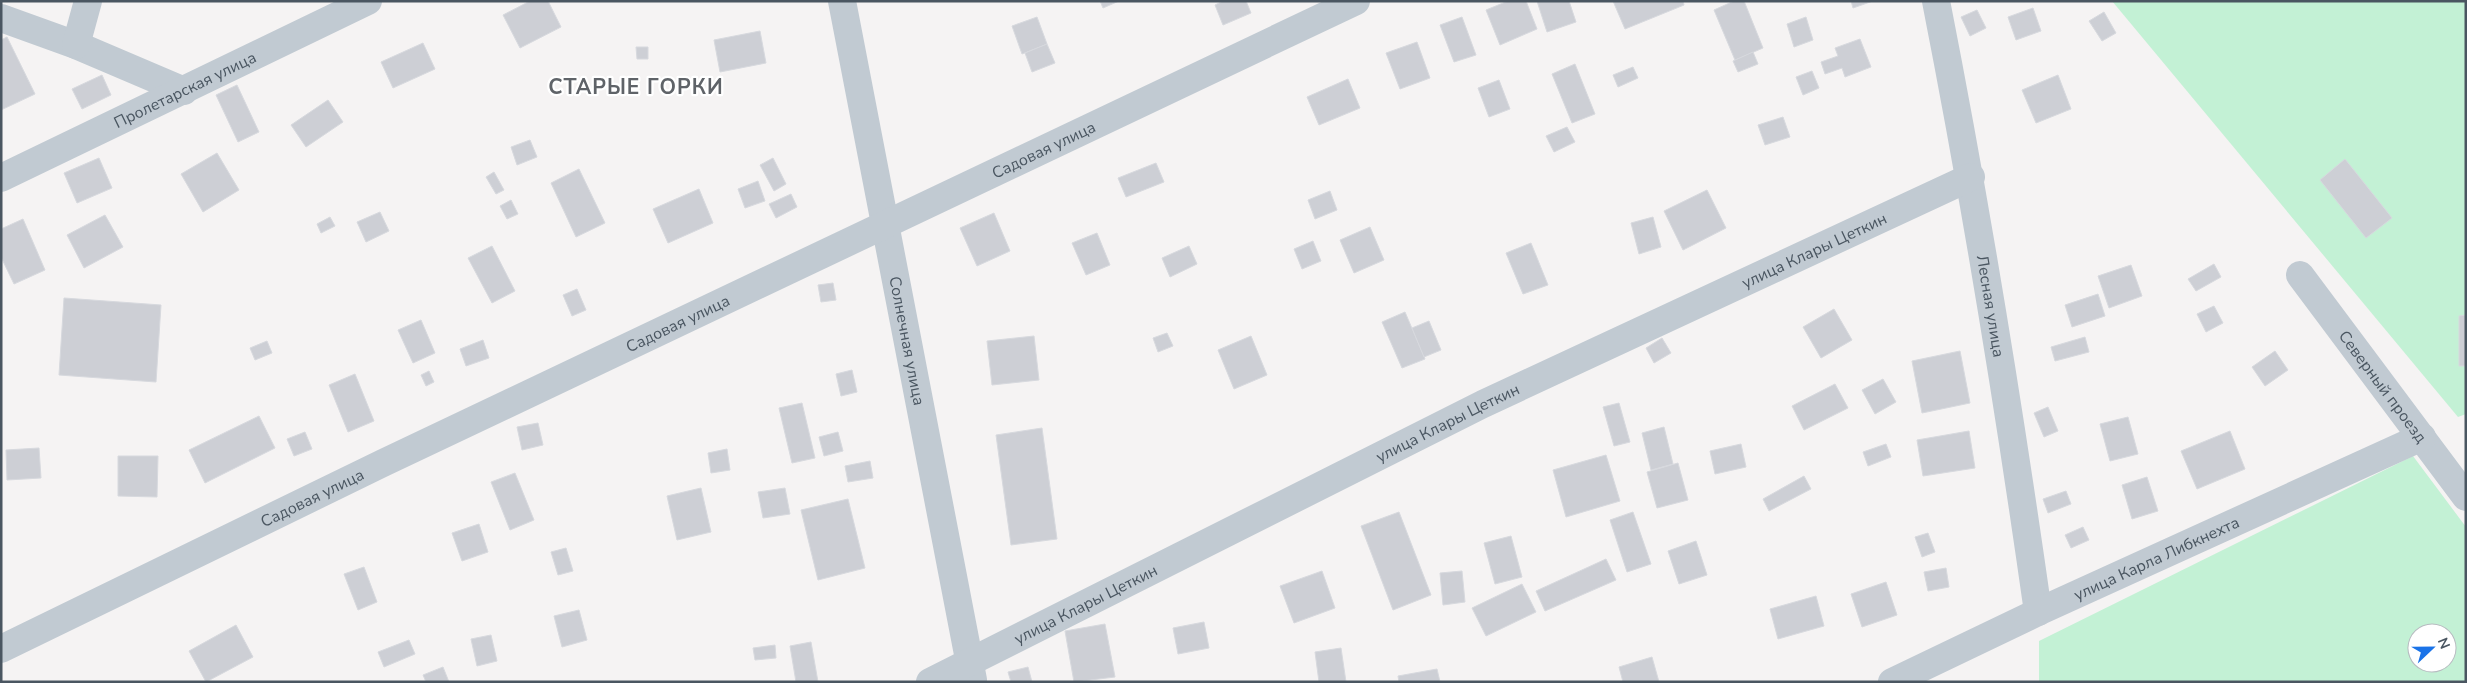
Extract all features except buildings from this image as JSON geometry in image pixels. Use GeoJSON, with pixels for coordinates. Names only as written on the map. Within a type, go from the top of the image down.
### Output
{"type":"FeatureCollection","features":[{"type":"Feature","properties":{"kind":"street"},"geometry":{"type":"LineString","coordinates":[[76,44],[88,1]]}},
{"type":"Feature","properties":{"kind":"street","name":"Пролетарская улица"},"geometry":{"type":"LineString","coordinates":[[1,178],[368,1]]}},
{"type":"Feature","properties":{"kind":"street","name":"Солнечная улица"},"geometry":{"type":"LineString","coordinates":[[842,1],[971,672]]}},
{"type":"Feature","properties":{"kind":"street","name":"Садовая улица"},"geometry":{"type":"LineString","coordinates":[[1,649],[884,224],[1356,1]]}},
{"type":"Feature","properties":{"kind":"street","name":"Лесная улица"},"geometry":{"type":"LineString","coordinates":[[1936,1],[1971,177],[2014,444],[2038,612]]}},
{"type":"Feature","properties":{"kind":"street"},"geometry":{"type":"LineString","coordinates":[[1,18],[76,44],[184,91]]}},
{"type":"Feature","properties":{"kind":"street","name":"улица Клары Цеткин"},"geometry":{"type":"LineString","coordinates":[[930,682],[971,672],[1483,404],[1971,177]]}},
{"type":"Feature","properties":{"kind":"street","name":"Северный проезд"},"geometry":{"type":"LineString","coordinates":[[2300,275],[2466,497]]}},
{"type":"Feature","properties":{"kind":"street","name":"улица Карла Либкнехта"},"geometry":{"type":"LineString","coordinates":[[1892,682],[2038,612],[2422,437]]}},
{"type":"Feature","properties":{"kind":"green space"},"geometry":{"type":"Polygon","coordinates":[[[2112,1],[2466,1],[2466,414],[2458,417],[2112,1]]]}},
{"type":"Feature","properties":{"kind":"green space"},"geometry":{"type":"Polygon","coordinates":[[[2413,456],[2466,527],[2466,682],[2039,682],[2039,641],[2413,456]]]}},
{"type":"Feature","properties":{"kind":"district","name":"СТАРЫЕ ГОРКИ"},"geometry":{"type":"Point","coordinates":[636,87]}}]}
